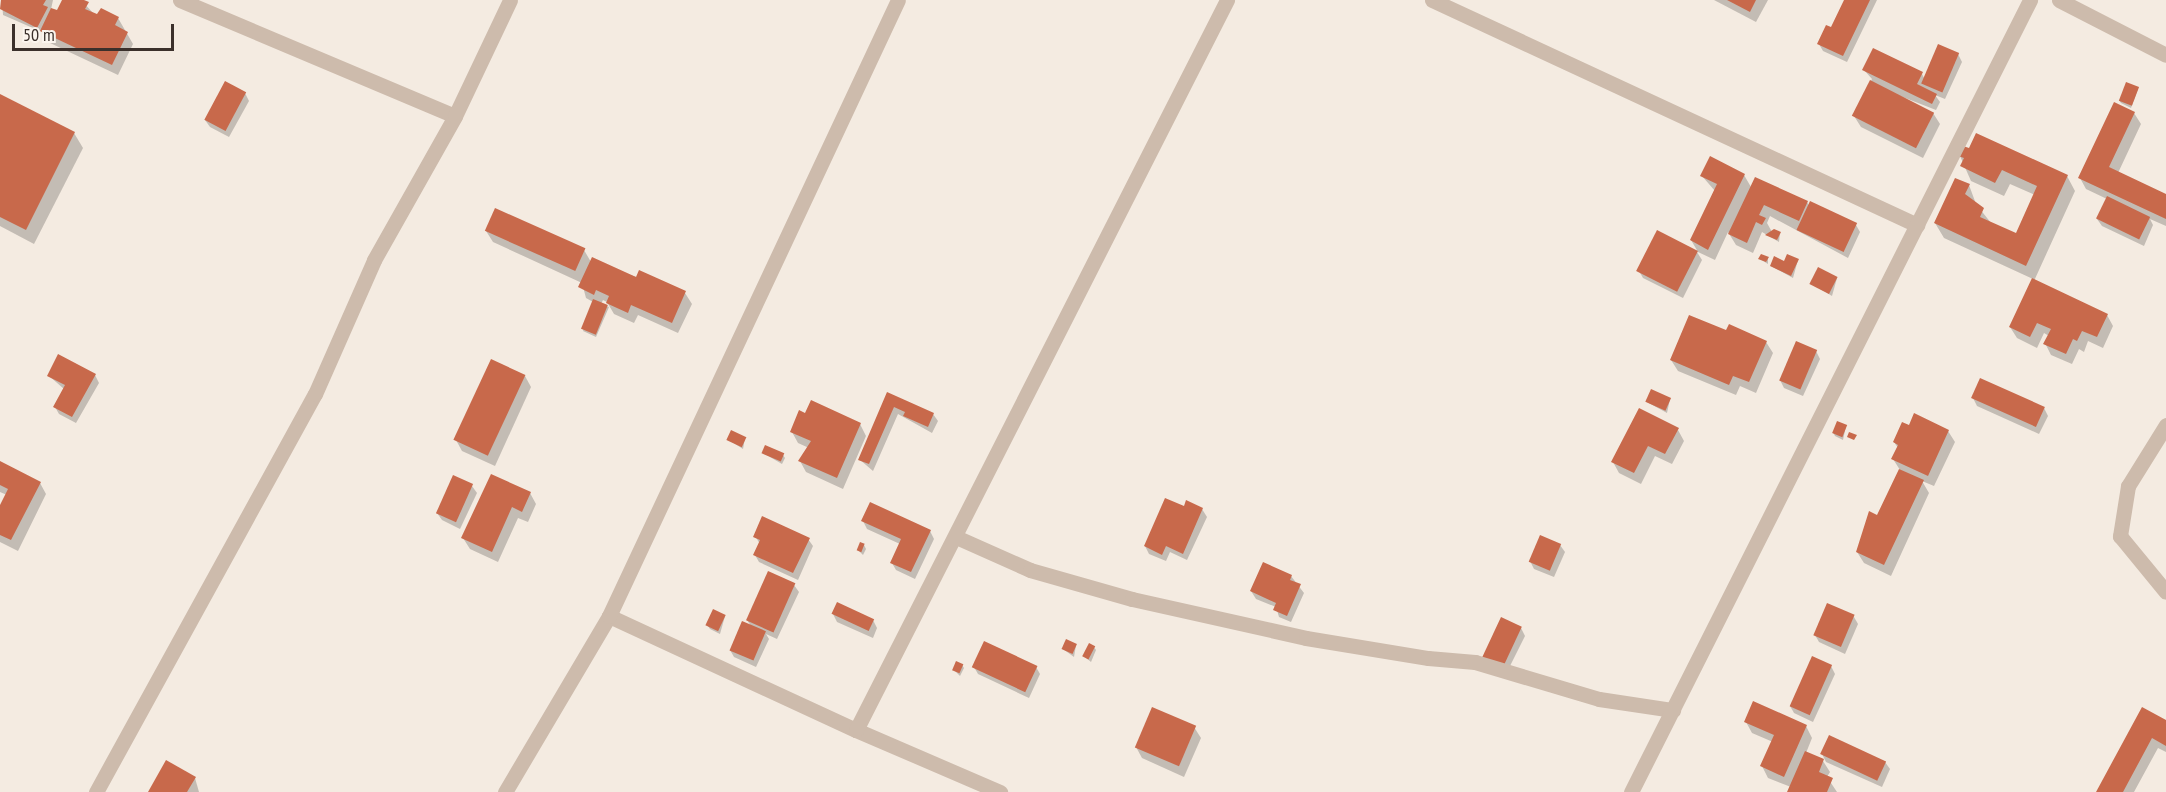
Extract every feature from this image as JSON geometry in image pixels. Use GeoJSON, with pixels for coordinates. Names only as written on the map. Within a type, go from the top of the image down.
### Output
{"type":"FeatureCollection","features":[{"type":"Feature","properties":{"kind":"street"},"geometry":{"type":"LineString","coordinates":[[180,0],[455,116]]}},
{"type":"Feature","properties":{"kind":"street"},"geometry":{"type":"LineString","coordinates":[[96,792],[315,394],[374,260],[455,116],[510,0]]}},
{"type":"Feature","properties":{"kind":"street"},"geometry":{"type":"LineString","coordinates":[[505,792],[609,616],[898,0]]}},
{"type":"Feature","properties":{"kind":"street"},"geometry":{"type":"LineString","coordinates":[[856,730],[1227,0]]}},
{"type":"Feature","properties":{"kind":"street"},"geometry":{"type":"LineString","coordinates":[[1432,0],[1917,225]]}},
{"type":"Feature","properties":{"kind":"street"},"geometry":{"type":"LineString","coordinates":[[1631,792],[2030,0]]}},
{"type":"Feature","properties":{"kind":"street"},"geometry":{"type":"LineString","coordinates":[[2059,0],[2166,55]]}},
{"type":"Feature","properties":{"kind":"street"},"geometry":{"type":"LineString","coordinates":[[2166,425],[2128,486],[2120,536],[2166,592]]}},
{"type":"Feature","properties":{"kind":"street"},"geometry":{"type":"LineString","coordinates":[[956,537],[1030,570],[1132,598],[1306,638],[1428,658],[1475,662],[1599,699],[1673,710]]}},
{"type":"Feature","properties":{"kind":"street"},"geometry":{"type":"LineString","coordinates":[[609,616],[856,730],[1000,792]]}},
{"type":"Feature","properties":{"kind":"building"},"geometry":{"type":"Polygon","coordinates":[[[1,0],[46,0],[43,5],[48,7],[37,28],[0,9],[1,0]]]}},
{"type":"Feature","properties":{"kind":"building"},"geometry":{"type":"Polygon","coordinates":[[[62,0],[84,0],[89,2],[85,9],[97,14],[101,8],[119,17],[115,25],[128,32],[112,65],[40,31],[51,8],[57,10],[62,0]]]}},
{"type":"Feature","properties":{"kind":"building"},"geometry":{"type":"Polygon","coordinates":[[[1727,0],[1756,0],[1750,12],[1727,0]]]}},
{"type":"Feature","properties":{"kind":"building"},"geometry":{"type":"Polygon","coordinates":[[[1844,0],[1870,0],[1843,56],[1817,44],[1826,25],[1831,27],[1844,0]]]}},
{"type":"Feature","properties":{"kind":"building"},"geometry":{"type":"Polygon","coordinates":[[[1938,44],[1959,53],[1942,93],[1921,84],[1938,44]]]}},
{"type":"Feature","properties":{"kind":"building"},"geometry":{"type":"Polygon","coordinates":[[[1873,48],[1923,72],[1917,84],[1937,94],[1932,104],[1862,70],[1873,48]]]}},
{"type":"Feature","properties":{"kind":"building"},"geometry":{"type":"Polygon","coordinates":[[[1870,80],[1934,113],[1916,148],[1852,116],[1870,80]]]}},
{"type":"Feature","properties":{"kind":"building"},"geometry":{"type":"Polygon","coordinates":[[[225,81],[246,92],[226,131],[204,120],[225,81]]]}},
{"type":"Feature","properties":{"kind":"building"},"geometry":{"type":"Polygon","coordinates":[[[2126,82],[2139,87],[2132,106],[2119,101],[2126,82]]]}},
{"type":"Feature","properties":{"kind":"building"},"geometry":{"type":"Polygon","coordinates":[[[0,94],[75,132],[26,230],[0,217],[0,94]]]}},
{"type":"Feature","properties":{"kind":"building"},"geometry":{"type":"Polygon","coordinates":[[[2114,102],[2135,112],[2109,167],[2166,194],[2166,219],[2078,178],[2114,102]]]}},
{"type":"Feature","properties":{"kind":"building"},"geometry":{"type":"Polygon","coordinates":[[[1976,133],[2068,175],[2026,266],[1934,223],[1955,178],[1970,184],[1965,194],[1984,208],[1980,217],[2016,233],[2037,186],[2002,170],[1995,183],[1960,166],[1964,158],[1958,156],[1963,146],[1969,148],[1976,133]]]}},
{"type":"Feature","properties":{"kind":"building"},"geometry":{"type":"Polygon","coordinates":[[[1710,156],[1745,174],[1708,250],[1690,240],[1717,184],[1700,176],[1710,156]]]}},
{"type":"Feature","properties":{"kind":"building"},"geometry":{"type":"Polygon","coordinates":[[[1755,177],[1808,201],[1799,221],[1764,205],[1759,215],[1766,218],[1762,225],[1756,222],[1747,243],[1728,234],[1755,177]]]}},
{"type":"Feature","properties":{"kind":"building"},"geometry":{"type":"Polygon","coordinates":[[[2107,196],[2150,217],[2139,240],[2096,218],[2107,196]]]}},
{"type":"Feature","properties":{"kind":"building"},"geometry":{"type":"Polygon","coordinates":[[[1810,201],[1857,223],[1844,252],[1796,230],[1810,201]]]}},
{"type":"Feature","properties":{"kind":"building"},"geometry":{"type":"Polygon","coordinates":[[[495,208],[585,248],[575,271],[485,231],[495,208]]]}},
{"type":"Feature","properties":{"kind":"building"},"geometry":{"type":"Polygon","coordinates":[[[1774,229],[1781,232],[1777,240],[1765,235],[1774,229]]]}},
{"type":"Feature","properties":{"kind":"building"},"geometry":{"type":"Polygon","coordinates":[[[1657,230],[1698,251],[1677,292],[1636,271],[1657,230]]]}},
{"type":"Feature","properties":{"kind":"building"},"geometry":{"type":"Polygon","coordinates":[[[1761,254],[1769,257],[1766,262],[1758,259],[1761,254]]]}},
{"type":"Feature","properties":{"kind":"building"},"geometry":{"type":"Polygon","coordinates":[[[1787,254],[1799,259],[1791,276],[1770,266],[1774,256],[1784,261],[1787,254]]]}},
{"type":"Feature","properties":{"kind":"building"},"geometry":{"type":"Polygon","coordinates":[[[592,257],[636,277],[639,270],[686,291],[672,323],[631,305],[628,313],[606,303],[609,296],[596,290],[594,295],[578,287],[592,257]]]}},
{"type":"Feature","properties":{"kind":"building"},"geometry":{"type":"Polygon","coordinates":[[[1818,267],[1838,277],[1829,294],[1809,284],[1818,267]]]}},
{"type":"Feature","properties":{"kind":"building"},"geometry":{"type":"Polygon","coordinates":[[[2032,278],[2108,314],[2097,337],[2082,331],[2077,341],[2073,339],[2066,354],[2043,344],[2051,329],[2037,323],[2030,337],[2009,327],[2032,278]]]}},
{"type":"Feature","properties":{"kind":"building"},"geometry":{"type":"Polygon","coordinates":[[[593,299],[608,305],[596,335],[581,329],[593,299]]]}},
{"type":"Feature","properties":{"kind":"building"},"geometry":{"type":"Polygon","coordinates":[[[1689,315],[1726,330],[1729,324],[1767,341],[1749,382],[1733,376],[1729,385],[1670,360],[1689,315]]]}},
{"type":"Feature","properties":{"kind":"building"},"geometry":{"type":"Polygon","coordinates":[[[1796,341],[1817,350],[1800,390],[1779,381],[1796,341]]]}},
{"type":"Feature","properties":{"kind":"building"},"geometry":{"type":"Polygon","coordinates":[[[58,354],[96,374],[72,417],[53,407],[65,385],[47,376],[58,354]]]}},
{"type":"Feature","properties":{"kind":"building"},"geometry":{"type":"Polygon","coordinates":[[[491,359],[525,375],[488,456],[453,440],[491,359]]]}},
{"type":"Feature","properties":{"kind":"building"},"geometry":{"type":"Polygon","coordinates":[[[1980,378],[2045,407],[2036,427],[1971,398],[1980,378]]]}},
{"type":"Feature","properties":{"kind":"building"},"geometry":{"type":"Polygon","coordinates":[[[1651,389],[1671,398],[1665,411],[1645,402],[1651,389]]]}},
{"type":"Feature","properties":{"kind":"building"},"geometry":{"type":"Polygon","coordinates":[[[887,392],[934,413],[928,427],[903,416],[905,412],[894,407],[869,464],[858,460],[887,392]]]}},
{"type":"Feature","properties":{"kind":"building"},"geometry":{"type":"Polygon","coordinates":[[[811,400],[861,423],[837,478],[798,461],[811,441],[790,432],[799,410],[805,413],[811,400]]]}},
{"type":"Feature","properties":{"kind":"building"},"geometry":{"type":"Polygon","coordinates":[[[1639,408],[1679,428],[1665,454],[1648,446],[1634,473],[1611,462],[1639,408]]]}},
{"type":"Feature","properties":{"kind":"building"},"geometry":{"type":"Polygon","coordinates":[[[1914,413],[1949,430],[1928,476],[1891,459],[1898,445],[1893,442],[1902,422],[1909,425],[1914,413]]]}},
{"type":"Feature","properties":{"kind":"building"},"geometry":{"type":"Polygon","coordinates":[[[1837,421],[1847,425],[1842,437],[1832,433],[1837,421]]]}},
{"type":"Feature","properties":{"kind":"building"},"geometry":{"type":"Polygon","coordinates":[[[731,430],[746,437],[742,447],[726,440],[731,430]]]}},
{"type":"Feature","properties":{"kind":"building"},"geometry":{"type":"Polygon","coordinates":[[[1849,432],[1857,435],[1854,440],[1847,437],[1849,432]]]}},
{"type":"Feature","properties":{"kind":"building"},"geometry":{"type":"Polygon","coordinates":[[[765,445],[784,453],[781,461],[761,453],[765,445]]]}},
{"type":"Feature","properties":{"kind":"building"},"geometry":{"type":"Polygon","coordinates":[[[0,461],[41,482],[11,540],[0,535],[0,505],[8,489],[0,485],[0,461]]]}},
{"type":"Feature","properties":{"kind":"building"},"geometry":{"type":"Polygon","coordinates":[[[1899,469],[1924,480],[1884,565],[1856,552],[1869,511],[1877,515],[1899,469]]]}},
{"type":"Feature","properties":{"kind":"building"},"geometry":{"type":"Polygon","coordinates":[[[491,474],[531,492],[522,512],[512,507],[492,552],[461,538],[491,474]]]}},
{"type":"Feature","properties":{"kind":"building"},"geometry":{"type":"Polygon","coordinates":[[[453,475],[473,484],[456,522],[436,513],[453,475]]]}},
{"type":"Feature","properties":{"kind":"building"},"geometry":{"type":"Polygon","coordinates":[[[1165,498],[1184,506],[1186,500],[1203,508],[1183,554],[1166,546],[1162,555],[1144,546],[1165,498]]]}},
{"type":"Feature","properties":{"kind":"building"},"geometry":{"type":"Polygon","coordinates":[[[870,502],[931,530],[911,572],[890,563],[901,539],[861,521],[870,502]]]}},
{"type":"Feature","properties":{"kind":"building"},"geometry":{"type":"Polygon","coordinates":[[[762,516],[810,538],[793,573],[753,555],[760,540],[753,537],[762,516]]]}},
{"type":"Feature","properties":{"kind":"building"},"geometry":{"type":"Polygon","coordinates":[[[1540,535],[1561,544],[1550,571],[1529,562],[1540,535]]]}},
{"type":"Feature","properties":{"kind":"building"},"geometry":{"type":"Polygon","coordinates":[[[860,542],[865,544],[861,552],[857,550],[860,542]]]}},
{"type":"Feature","properties":{"kind":"building"},"geometry":{"type":"Polygon","coordinates":[[[1263,562],[1292,575],[1290,580],[1301,584],[1287,616],[1273,610],[1276,603],[1250,591],[1263,562]]]}},
{"type":"Feature","properties":{"kind":"building"},"geometry":{"type":"Polygon","coordinates":[[[768,571],[795,583],[773,633],[746,620],[768,571]]]}},
{"type":"Feature","properties":{"kind":"building"},"geometry":{"type":"Polygon","coordinates":[[[837,602],[874,619],[869,631],[832,614],[837,602]]]}},
{"type":"Feature","properties":{"kind":"building"},"geometry":{"type":"Polygon","coordinates":[[[1827,603],[1855,615],[1841,647],[1813,635],[1827,603]]]}},
{"type":"Feature","properties":{"kind":"building"},"geometry":{"type":"Polygon","coordinates":[[[713,609],[726,615],[718,631],[705,625],[713,609]]]}},
{"type":"Feature","properties":{"kind":"building"},"geometry":{"type":"Polygon","coordinates":[[[1501,617],[1522,627],[1503,668],[1482,658],[1501,617]]]}},
{"type":"Feature","properties":{"kind":"building"},"geometry":{"type":"Polygon","coordinates":[[[742,621],[766,631],[753,661],[729,650],[742,621]]]}},
{"type":"Feature","properties":{"kind":"building"},"geometry":{"type":"Polygon","coordinates":[[[1066,639],[1077,644],[1072,654],[1062,649],[1066,639]]]}},
{"type":"Feature","properties":{"kind":"building"},"geometry":{"type":"Polygon","coordinates":[[[984,641],[1037,666],[1025,692],[972,667],[984,641]]]}},
{"type":"Feature","properties":{"kind":"building"},"geometry":{"type":"Polygon","coordinates":[[[1089,643],[1095,646],[1088,660],[1082,656],[1089,643]]]}},
{"type":"Feature","properties":{"kind":"building"},"geometry":{"type":"Polygon","coordinates":[[[1812,656],[1832,665],[1810,715],[1790,706],[1812,656]]]}},
{"type":"Feature","properties":{"kind":"building"},"geometry":{"type":"Polygon","coordinates":[[[956,661],[963,664],[959,673],[952,670],[956,661]]]}},
{"type":"Feature","properties":{"kind":"building"},"geometry":{"type":"Polygon","coordinates":[[[1753,701],[1807,725],[1784,777],[1760,766],[1774,735],[1744,722],[1753,701]]]}},
{"type":"Feature","properties":{"kind":"building"},"geometry":{"type":"Polygon","coordinates":[[[1152,707],[1196,726],[1179,766],[1135,748],[1152,707]]]}},
{"type":"Feature","properties":{"kind":"building"},"geometry":{"type":"Polygon","coordinates":[[[2142,707],[2166,720],[2166,746],[2152,738],[2123,792],[2096,792],[2142,707]]]}},
{"type":"Feature","properties":{"kind":"building"},"geometry":{"type":"Polygon","coordinates":[[[1829,735],[1886,762],[1877,781],[1820,754],[1829,735]]]}},
{"type":"Feature","properties":{"kind":"building"},"geometry":{"type":"Polygon","coordinates":[[[1805,751],[1824,759],[1819,772],[1833,778],[1827,792],[1787,792],[1805,751]]]}},
{"type":"Feature","properties":{"kind":"building"},"geometry":{"type":"Polygon","coordinates":[[[166,760],[196,777],[187,792],[148,792],[166,760]]]}}]}
